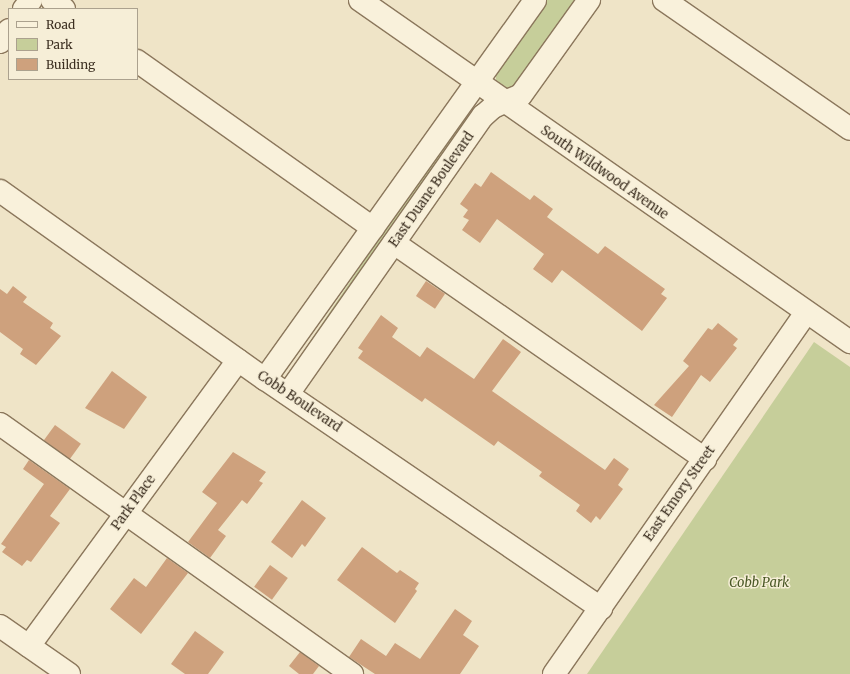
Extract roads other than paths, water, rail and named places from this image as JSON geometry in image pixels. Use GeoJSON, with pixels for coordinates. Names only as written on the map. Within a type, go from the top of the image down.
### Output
{"type":"FeatureCollection","features":[{"type":"Feature","properties":{"kind":"street"},"geometry":{"type":"LineString","coordinates":[[25,8],[31,0]]}},
{"type":"Feature","properties":{"kind":"street"},"geometry":{"type":"LineString","coordinates":[[52,0],[63,8]]}},
{"type":"Feature","properties":{"kind":"street","name":"South Wildwood Avenue"},"geometry":{"type":"LineString","coordinates":[[360,0],[503,102],[850,342]]}},
{"type":"Feature","properties":{"kind":"street","name":"East Duane Boulevard"},"geometry":{"type":"LineString","coordinates":[[265,379],[535,0]]}},
{"type":"Feature","properties":{"kind":"street","name":"East Duane Boulevard"},"geometry":{"type":"LineString","coordinates":[[288,394],[483,116],[503,102],[521,95],[589,0]]}},
{"type":"Feature","properties":{"kind":"street"},"geometry":{"type":"LineString","coordinates":[[664,0],[850,129]]}},
{"type":"Feature","properties":{"kind":"street"},"geometry":{"type":"LineString","coordinates":[[0,42],[8,31]]}},
{"type":"Feature","properties":{"kind":"street"},"geometry":{"type":"LineString","coordinates":[[138,62],[373,228]]}},
{"type":"Feature","properties":{"kind":"street","name":"Cobb Boulevard"},"geometry":{"type":"LineString","coordinates":[[0,191],[265,379],[601,608]]}},
{"type":"Feature","properties":{"kind":"street"},"geometry":{"type":"LineString","coordinates":[[394,243],[705,459]]}},
{"type":"Feature","properties":{"kind":"street","name":"East Emory Street"},"geometry":{"type":"LineString","coordinates":[[554,674],[806,313]]}},
{"type":"Feature","properties":{"kind":"street","name":"Park Place"},"geometry":{"type":"LineString","coordinates":[[29,646],[238,360]]}},
{"type":"Feature","properties":{"kind":"street"},"geometry":{"type":"LineString","coordinates":[[0,424],[352,674]]}},
{"type":"Feature","properties":{"kind":"street"},"geometry":{"type":"LineString","coordinates":[[1,627],[69,674]]}},
{"type":"Feature","properties":{"kind":"park label","name":"Cobb Park"},"geometry":{"type":"Point","coordinates":[759,583]}}]}
